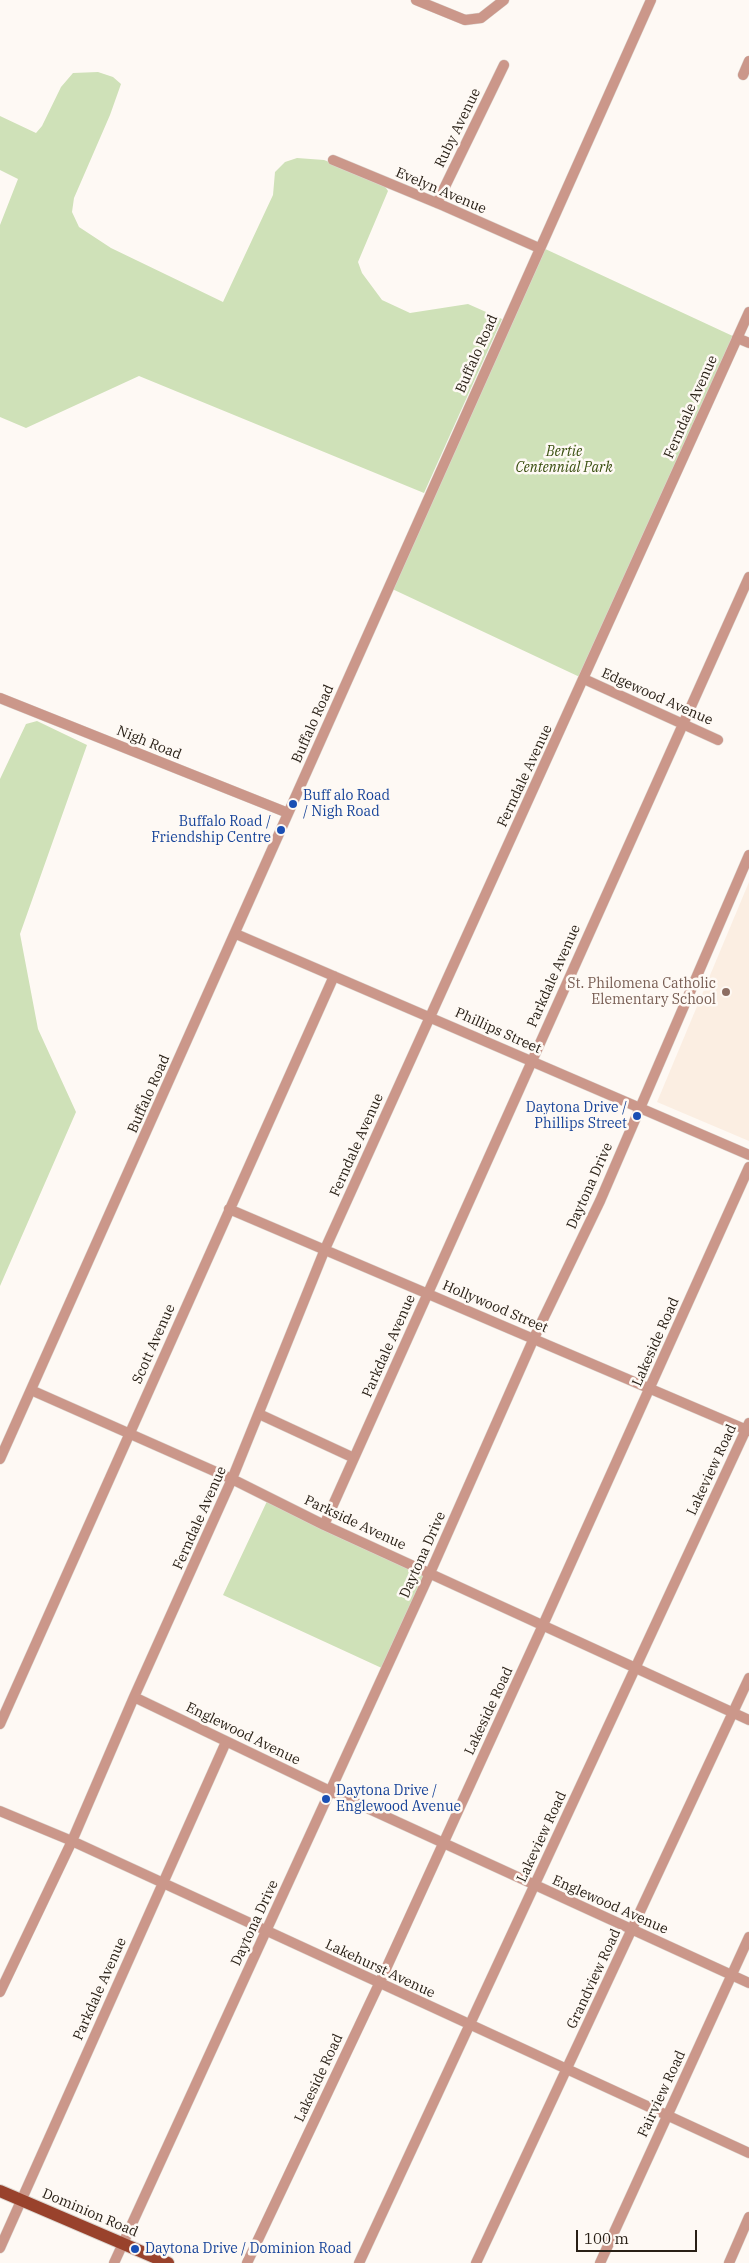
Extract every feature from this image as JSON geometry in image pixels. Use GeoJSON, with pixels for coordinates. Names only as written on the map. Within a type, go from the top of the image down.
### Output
{"type":"FeatureCollection","features":[{"type":"Feature","properties":{"kind":"main road","name":"Dominion Road"},"geometry":{"type":"LineString","coordinates":[[0,2191],[168,2263]]}},
{"type":"Feature","properties":{"kind":"street"},"geometry":{"type":"LineString","coordinates":[[416,0],[465,20],[480,18],[504,0]]}},
{"type":"Feature","properties":{"kind":"street","name":"Buffalo Road"},"geometry":{"type":"LineString","coordinates":[[0,1459],[236,934],[539,248],[651,0]]}},
{"type":"Feature","properties":{"kind":"street"},"geometry":{"type":"LineString","coordinates":[[743,75],[749,61]]}},
{"type":"Feature","properties":{"kind":"street","name":"Ruby Avenue"},"geometry":{"type":"LineString","coordinates":[[437,203],[504,65]]}},
{"type":"Feature","properties":{"kind":"street","name":"Evelyn Avenue"},"geometry":{"type":"LineString","coordinates":[[333,160],[539,248]]}},
{"type":"Feature","properties":{"kind":"street","name":"Ferndale Avenue"},"geometry":{"type":"LineString","coordinates":[[0,1992],[72,1841],[134,1697],[232,1479],[325,1249],[749,312]]}},
{"type":"Feature","properties":{"kind":"street"},"geometry":{"type":"LineString","coordinates":[[737,338],[749,343]]}},
{"type":"Feature","properties":{"kind":"street","name":"Parkdale Avenue"},"geometry":{"type":"LineString","coordinates":[[324,1525],[749,577]]}},
{"type":"Feature","properties":{"kind":"street","name":"Edgewood Avenue"},"geometry":{"type":"LineString","coordinates":[[584,679],[718,740]]}},
{"type":"Feature","properties":{"kind":"street","name":"Nigh Road"},"geometry":{"type":"LineString","coordinates":[[0,698],[288,813]]}},
{"type":"Feature","properties":{"kind":"street","name":"Daytona Drive"},"geometry":{"type":"LineString","coordinates":[[114,2263],[430,1573],[534,1338],[600,1201],[749,855]]}},
{"type":"Feature","properties":{"kind":"street","name":"Phillips Street"},"geometry":{"type":"LineString","coordinates":[[236,934],[749,1155]]}},
{"type":"Feature","properties":{"kind":"street","name":"Scott Avenue"},"geometry":{"type":"LineString","coordinates":[[0,1724],[334,976]]}},
{"type":"Feature","properties":{"kind":"street","name":"Lakeside Road"},"geometry":{"type":"LineString","coordinates":[[247,2263],[379,1984],[651,1388],[749,1167]]}},
{"type":"Feature","properties":{"kind":"street","name":"Hollywood Street"},"geometry":{"type":"LineString","coordinates":[[229,1209],[748,1428]]}},
{"type":"Feature","properties":{"kind":"street","name":"Parkside Avenue"},"geometry":{"type":"LineString","coordinates":[[31,1390],[232,1479],[324,1525],[749,1720]]}},
{"type":"Feature","properties":{"kind":"street"},"geometry":{"type":"LineString","coordinates":[[258,1414],[354,1458]]}},
{"type":"Feature","properties":{"kind":"street","name":"Lakeview Road"},"geometry":{"type":"LineString","coordinates":[[359,2263],[748,1428]]}},
{"type":"Feature","properties":{"kind":"street","name":"Grandview Road"},"geometry":{"type":"LineString","coordinates":[[476,2263],[749,1678]]}},
{"type":"Feature","properties":{"kind":"street","name":"Englewood Avenue"},"geometry":{"type":"LineString","coordinates":[[134,1697],[534,1886],[749,1983]]}},
{"type":"Feature","properties":{"kind":"street","name":"Parkdale Avenue"},"geometry":{"type":"LineString","coordinates":[[0,2248],[226,1742]]}},
{"type":"Feature","properties":{"kind":"street","name":"Lakehurst Avenue"},"geometry":{"type":"LineString","coordinates":[[0,1811],[72,1841],[749,2153]]}},
{"type":"Feature","properties":{"kind":"street","name":"Fairview Road"},"geometry":{"type":"LineString","coordinates":[[600,2263],[749,1937]]}},
{"type":"Feature","properties":{"kind":"street"},"geometry":{"type":"LineString","coordinates":[[729,2263],[749,2217]]}},
{"type":"Feature","properties":{"kind":"shaded area","name":"St. Philomena Catholic Elementary School"},"geometry":{"type":"Polygon","coordinates":[[[749,882],[749,1141],[657,1102],[749,882]]]}},
{"type":"Feature","properties":{"kind":"green space"},"geometry":{"type":"Polygon","coordinates":[[[98,72],[113,77],[121,84],[110,115],[74,198],[72,212],[79,227],[111,248],[223,302],[273,195],[275,172],[285,162],[297,158],[324,160],[382,182],[388,191],[358,262],[362,273],[382,300],[410,313],[468,304],[502,319],[424,493],[139,376],[26,428],[0,417],[0,225],[18,179],[0,170],[0,116],[36,133],[42,126],[61,87],[73,73],[98,72]]]}},
{"type":"Feature","properties":{"kind":"green space","name":"Bertie Centennial Park"},"geometry":{"type":"Polygon","coordinates":[[[541,247],[737,338],[584,679],[388,587],[541,247]]]}},
{"type":"Feature","properties":{"kind":"green space"},"geometry":{"type":"Polygon","coordinates":[[[37,721],[87,745],[20,934],[38,1029],[76,1112],[0,1286],[0,779],[26,724],[37,721]]]}},
{"type":"Feature","properties":{"kind":"green space"},"geometry":{"type":"Polygon","coordinates":[[[269,1497],[430,1574],[386,1670],[223,1595],[269,1497]]]}},
{"type":"Feature","properties":{"kind":"place","name":"Buff alo Road / Nigh Road"},"geometry":{"type":"Point","coordinates":[293,804]}},
{"type":"Feature","properties":{"kind":"place","name":"Buffalo Road / Friendship Centre"},"geometry":{"type":"Point","coordinates":[281,830]}},
{"type":"Feature","properties":{"kind":"place","name":"St. Philomena Catholic Elementary School"},"geometry":{"type":"Point","coordinates":[726,992]}},
{"type":"Feature","properties":{"kind":"place","name":"Daytona Drive / Phillips Street"},"geometry":{"type":"Point","coordinates":[637,1116]}},
{"type":"Feature","properties":{"kind":"place","name":"Daytona Drive / Englewood Avenue"},"geometry":{"type":"Point","coordinates":[326,1799]}},
{"type":"Feature","properties":{"kind":"place","name":"Daytona Drive / Dominion Road"},"geometry":{"type":"Point","coordinates":[135,2249]}}]}
